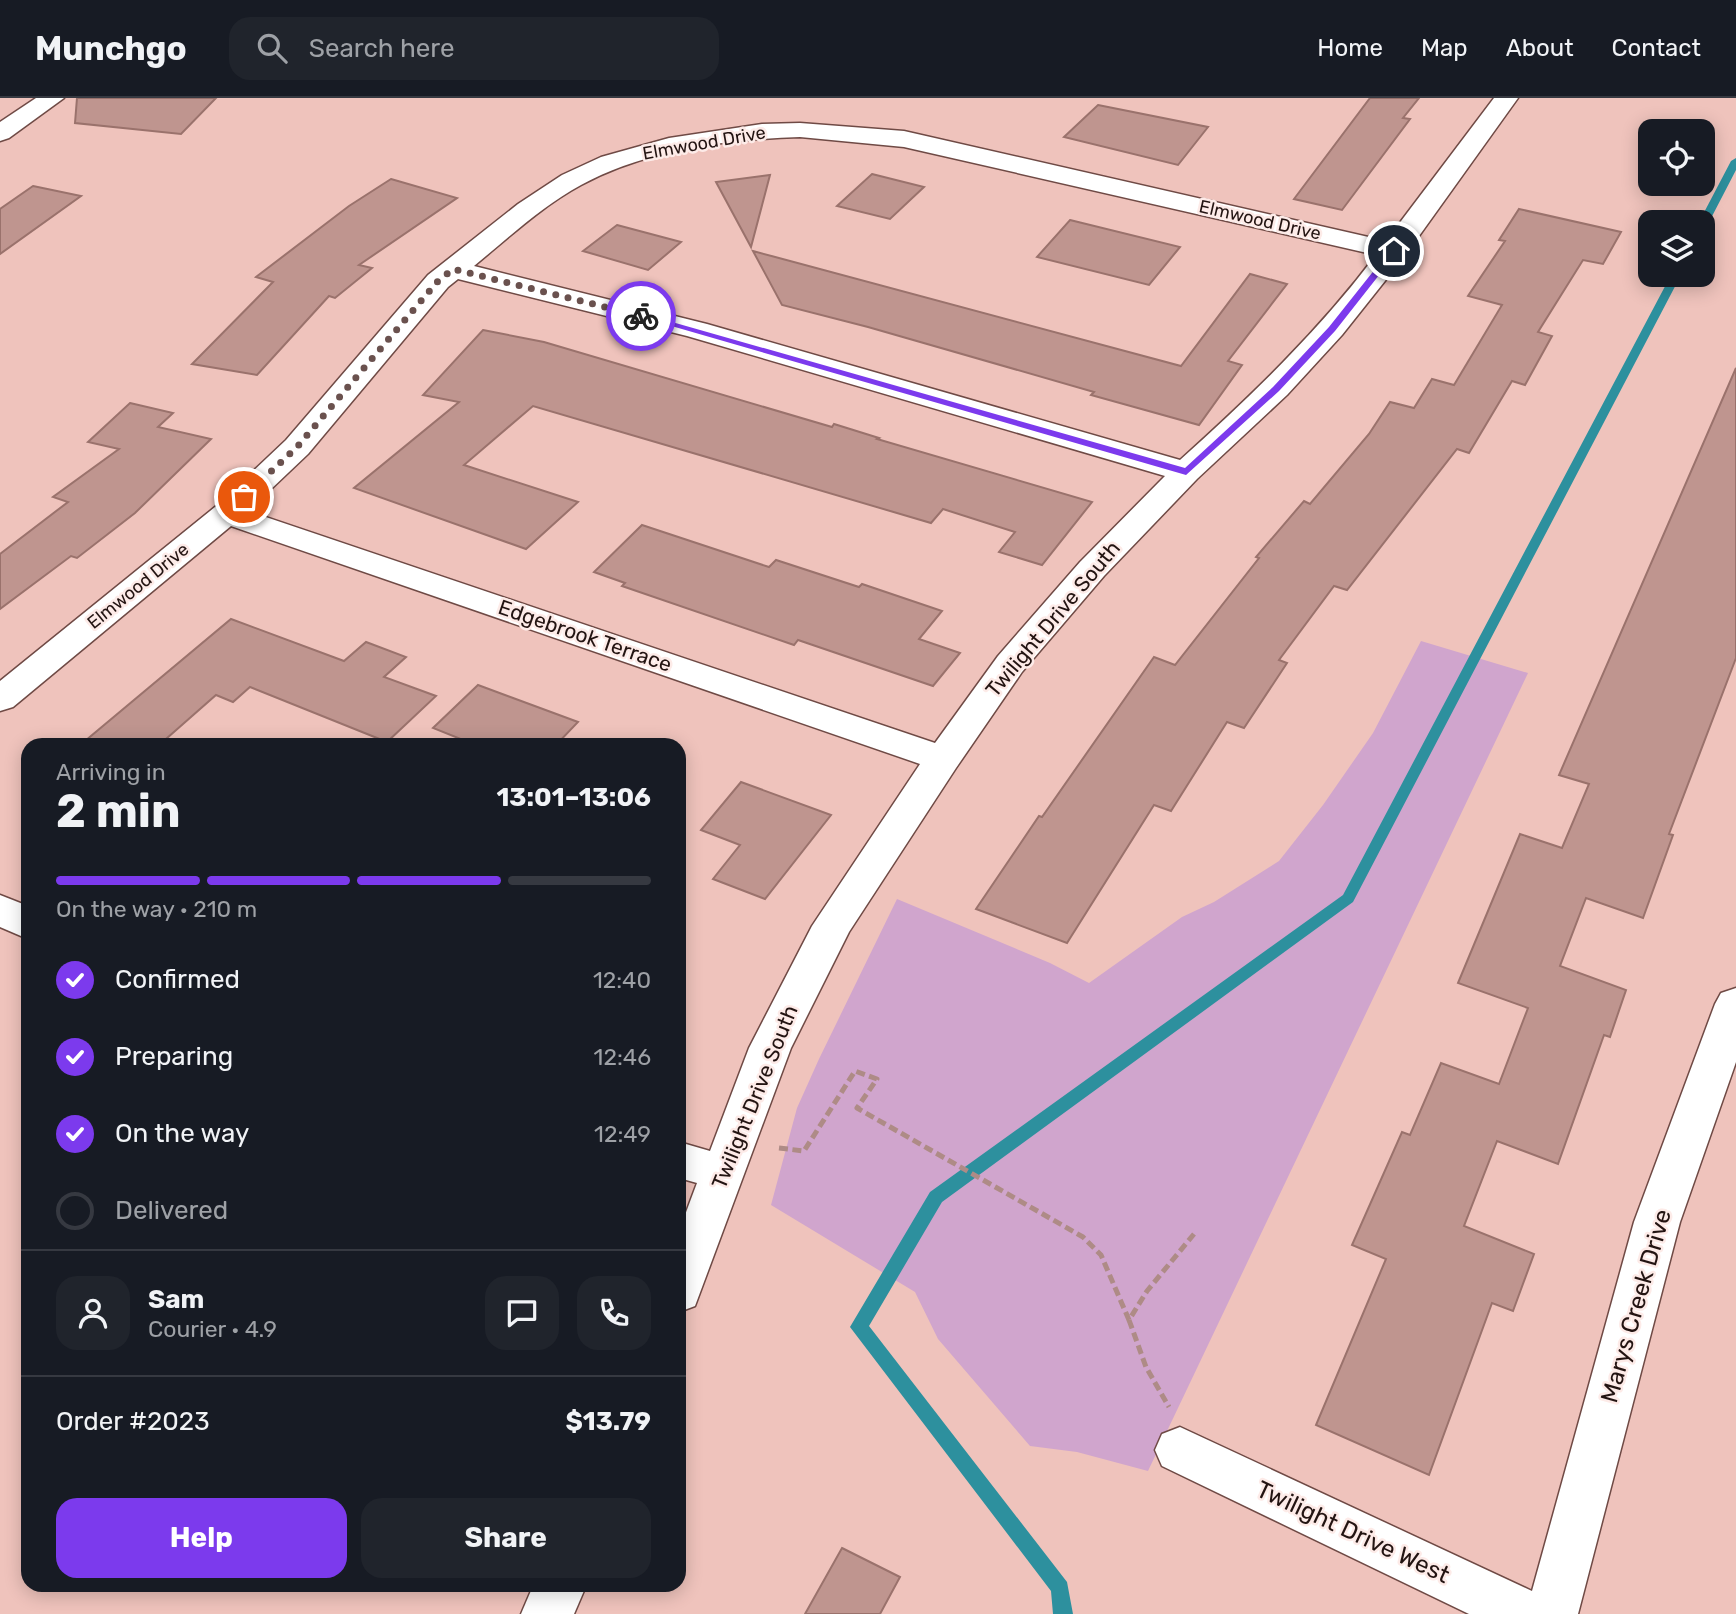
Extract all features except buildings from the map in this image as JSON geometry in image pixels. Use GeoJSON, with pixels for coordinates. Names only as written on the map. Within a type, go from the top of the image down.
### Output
{"type":"FeatureCollection","features":[{"type":"Feature","properties":{"kind":"street"},"geometry":{"type":"LineString","coordinates":[[0,133],[52,98]]}},
{"type":"Feature","properties":{"kind":"street","name":"Twilight Drive South"},"geometry":{"type":"LineString","coordinates":[[686,1273],[770,1048],[832,926],[943,759],[1010,664],[1092,569],[1186,472],[1276,389],[1332,329],[1394,251],[1506,98]]}},
{"type":"Feature","properties":{"kind":"street","name":"Elmwood Drive"},"geometry":{"type":"LineString","coordinates":[[0,699],[226,514],[297,447],[438,281],[527,210],[571,180],[610,162],[669,146],[762,131],[800,130],[904,139],[1394,251]]}},
{"type":"Feature","properties":{"kind":"street"},"geometry":{"type":"LineString","coordinates":[[453,269],[697,330],[1186,472]]}},
{"type":"Feature","properties":{"kind":"street","name":"Edgebrook Terrace"},"geometry":{"type":"LineString","coordinates":[[226,514],[943,759]]}},
{"type":"Feature","properties":{"kind":"street"},"geometry":{"type":"LineString","coordinates":[[0,909],[21,920]]}},
{"type":"Feature","properties":{"kind":"street","name":"Marys Creek Drive"},"geometry":{"type":"LineString","coordinates":[[1552,1614],[1657,1222],[1736,1004]]}},
{"type":"Feature","properties":{"kind":"street"},"geometry":{"type":"LineString","coordinates":[[686,1160],[728,1158]]}},
{"type":"Feature","properties":{"kind":"street","name":"Twilight Drive West"},"geometry":{"type":"LineString","coordinates":[[1176,1431],[1525,1614]]}},
{"type":"Feature","properties":{"kind":"street"},"geometry":{"type":"LineString","coordinates":[[547,1614],[557,1592]]}},
{"type":"Feature","properties":{"kind":"path"},"geometry":{"type":"LineString","coordinates":[[728,1158],[804,1151],[855,1071],[877,1079],[857,1108],[1093,1246],[1111,1274],[1146,1367],[1176,1431]]}},
{"type":"Feature","properties":{"kind":"path"},"geometry":{"type":"LineString","coordinates":[[1129,1320],[1147,1291],[1194,1234]]}},
{"type":"Feature","properties":{"kind":"shaded area"},"geometry":{"type":"Polygon","coordinates":[[[1421,641],[1528,673],[1148,1471],[1077,1452],[1030,1446],[938,1339],[915,1292],[771,1205],[797,1108],[819,1059],[897,899],[1050,963],[1089,983],[1182,917],[1214,902],[1279,861],[1323,805],[1373,733],[1421,641]]]}},
{"type":"Feature","properties":{"kind":"waterway"},"geometry":{"type":"LineString","coordinates":[[1710,210],[1736,161]]}},
{"type":"Feature","properties":{"kind":"waterway"},"geometry":{"type":"LineString","coordinates":[[1063,1614],[1060,1588],[859,1327],[936,1197],[1348,898],[1670,287]]}},
{"type":"Feature","properties":{"kind":"way so far"},"geometry":{"type":"LineString","coordinates":[[244,497],[297,447],[438,281],[453,269],[641,316]]}},
{"type":"Feature","properties":{"kind":"route"},"geometry":{"type":"LineString","coordinates":[[641,316],[1186,472],[1276,389],[1332,329],[1394,251]]}}]}
